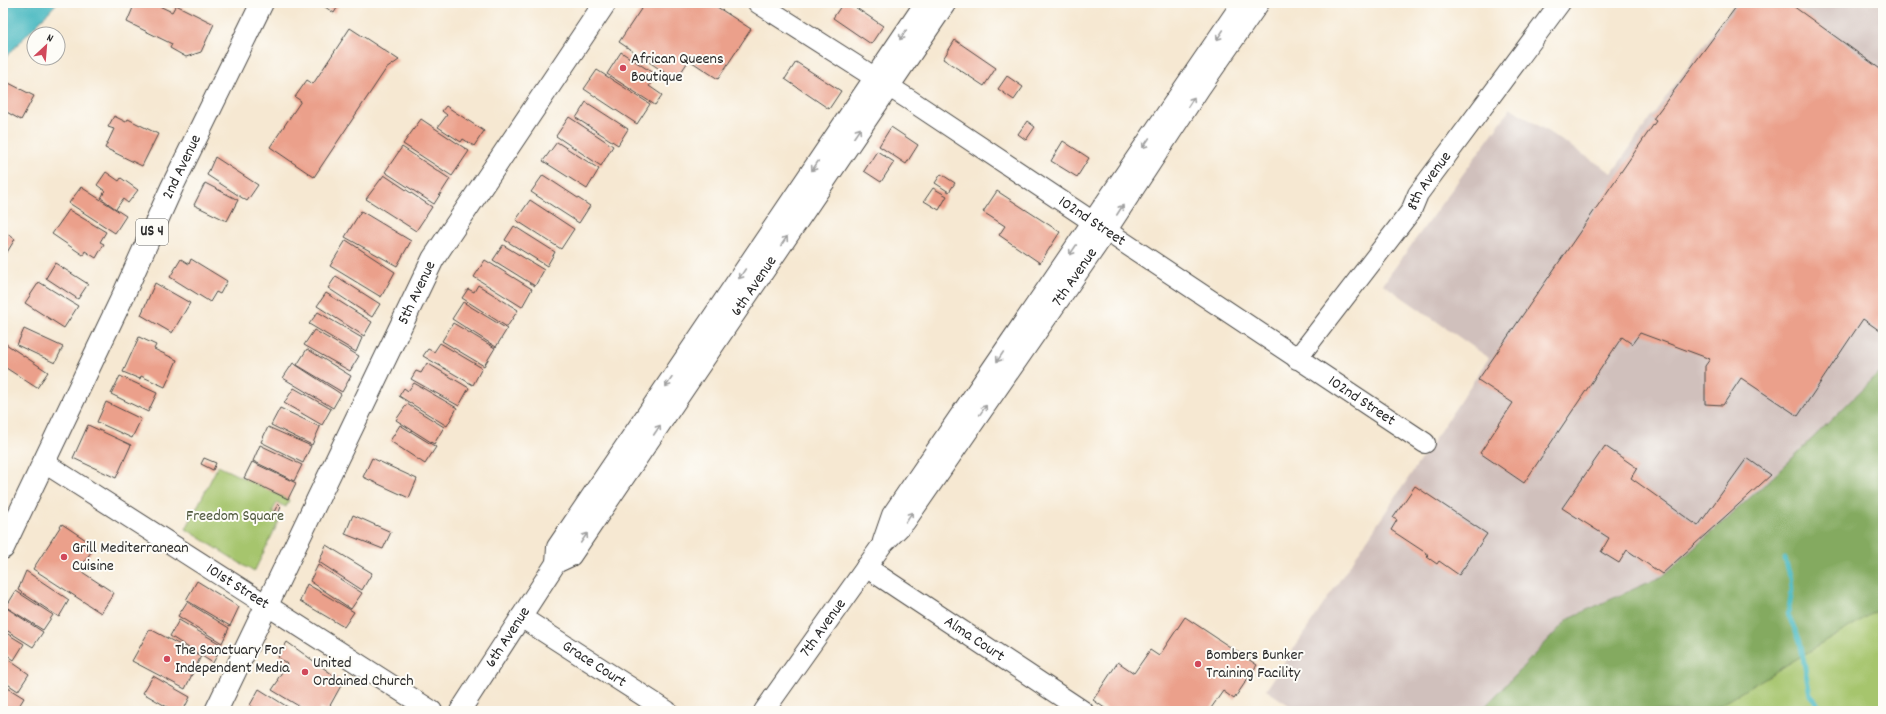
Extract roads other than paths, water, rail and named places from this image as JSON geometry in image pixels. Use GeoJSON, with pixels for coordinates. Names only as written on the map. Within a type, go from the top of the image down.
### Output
{"type":"FeatureCollection","features":[{"type":"Feature","properties":{"kind":"street","name":"2nd Avenue"},"geometry":{"type":"LineString","coordinates":[[43,462],[123,296],[172,187],[262,3]]}},
{"type":"Feature","properties":{"kind":"street","name":"5th Avenue"},"geometry":{"type":"LineString","coordinates":[[267,605],[433,259],[605,3]]}},
{"type":"Feature","properties":{"kind":"street","name":"102nd Street"},"geometry":{"type":"LineString","coordinates":[[758,3],[882,82],[1297,359],[1425,442]]}},
{"type":"Feature","properties":{"kind":"street","name":"6th Avenue"},"geometry":{"type":"LineString","coordinates":[[460,711],[556,563],[571,556],[882,82],[925,3]]}},
{"type":"Feature","properties":{"kind":"street","name":"6th Avenue"},"geometry":{"type":"LineString","coordinates":[[882,82],[946,3]]}},
{"type":"Feature","properties":{"kind":"street","name":"7th Avenue"},"geometry":{"type":"LineString","coordinates":[[1099,227],[1242,3]]}},
{"type":"Feature","properties":{"kind":"street","name":"7th Avenue"},"geometry":{"type":"LineString","coordinates":[[764,711],[882,545],[892,515],[1200,88],[1259,3]]}},
{"type":"Feature","properties":{"kind":"street","name":"8th Avenue"},"geometry":{"type":"LineString","coordinates":[[1297,359],[1411,211],[1418,194],[1560,3]]}},
{"type":"Feature","properties":{"kind":"street","name":"US 4"},"geometry":{"type":"LineString","coordinates":[[3,548],[43,462]]}},
{"type":"Feature","properties":{"kind":"street","name":"101st Street"},"geometry":{"type":"LineString","coordinates":[[43,462],[432,711]]}},
{"type":"Feature","properties":{"kind":"street","name":"Alma Court"},"geometry":{"type":"LineString","coordinates":[[866,566],[1083,711]]}},
{"type":"Feature","properties":{"kind":"street"},"geometry":{"type":"LineString","coordinates":[[216,711],[267,605]]}},
{"type":"Feature","properties":{"kind":"street","name":"Grace Court"},"geometry":{"type":"LineString","coordinates":[[521,618],[667,711]]}},
{"type":"Feature","properties":{"kind":"water"},"geometry":{"type":"Polygon","coordinates":[[[3,3],[57,3],[35,26],[26,26],[26,36],[3,60],[3,3]]]}},
{"type":"Feature","properties":{"kind":"waterway"},"geometry":{"type":"LineString","coordinates":[[1785,559],[1791,579],[1792,590],[1788,614],[1800,641],[1810,695],[1824,711]]}},
{"type":"Feature","properties":{"kind":"place","name":"African Queens Boutique"},"geometry":{"type":"Point","coordinates":[623,68]}},
{"type":"Feature","properties":{"kind":"place","name":"Grill Mediterranean Cuisine"},"geometry":{"type":"Point","coordinates":[64,557]}},
{"type":"Feature","properties":{"kind":"place","name":"The Sanctuary For Independent Media"},"geometry":{"type":"Point","coordinates":[167,659]}},
{"type":"Feature","properties":{"kind":"place","name":"Bombers Bunker Training Facility"},"geometry":{"type":"Point","coordinates":[1198,664]}},
{"type":"Feature","properties":{"kind":"place","name":"United Ordained Church"},"geometry":{"type":"Point","coordinates":[305,672]}},
{"type":"Feature","properties":{"kind":"park label","name":"Freedom Square"},"geometry":{"type":"Point","coordinates":[235,516]}}]}
